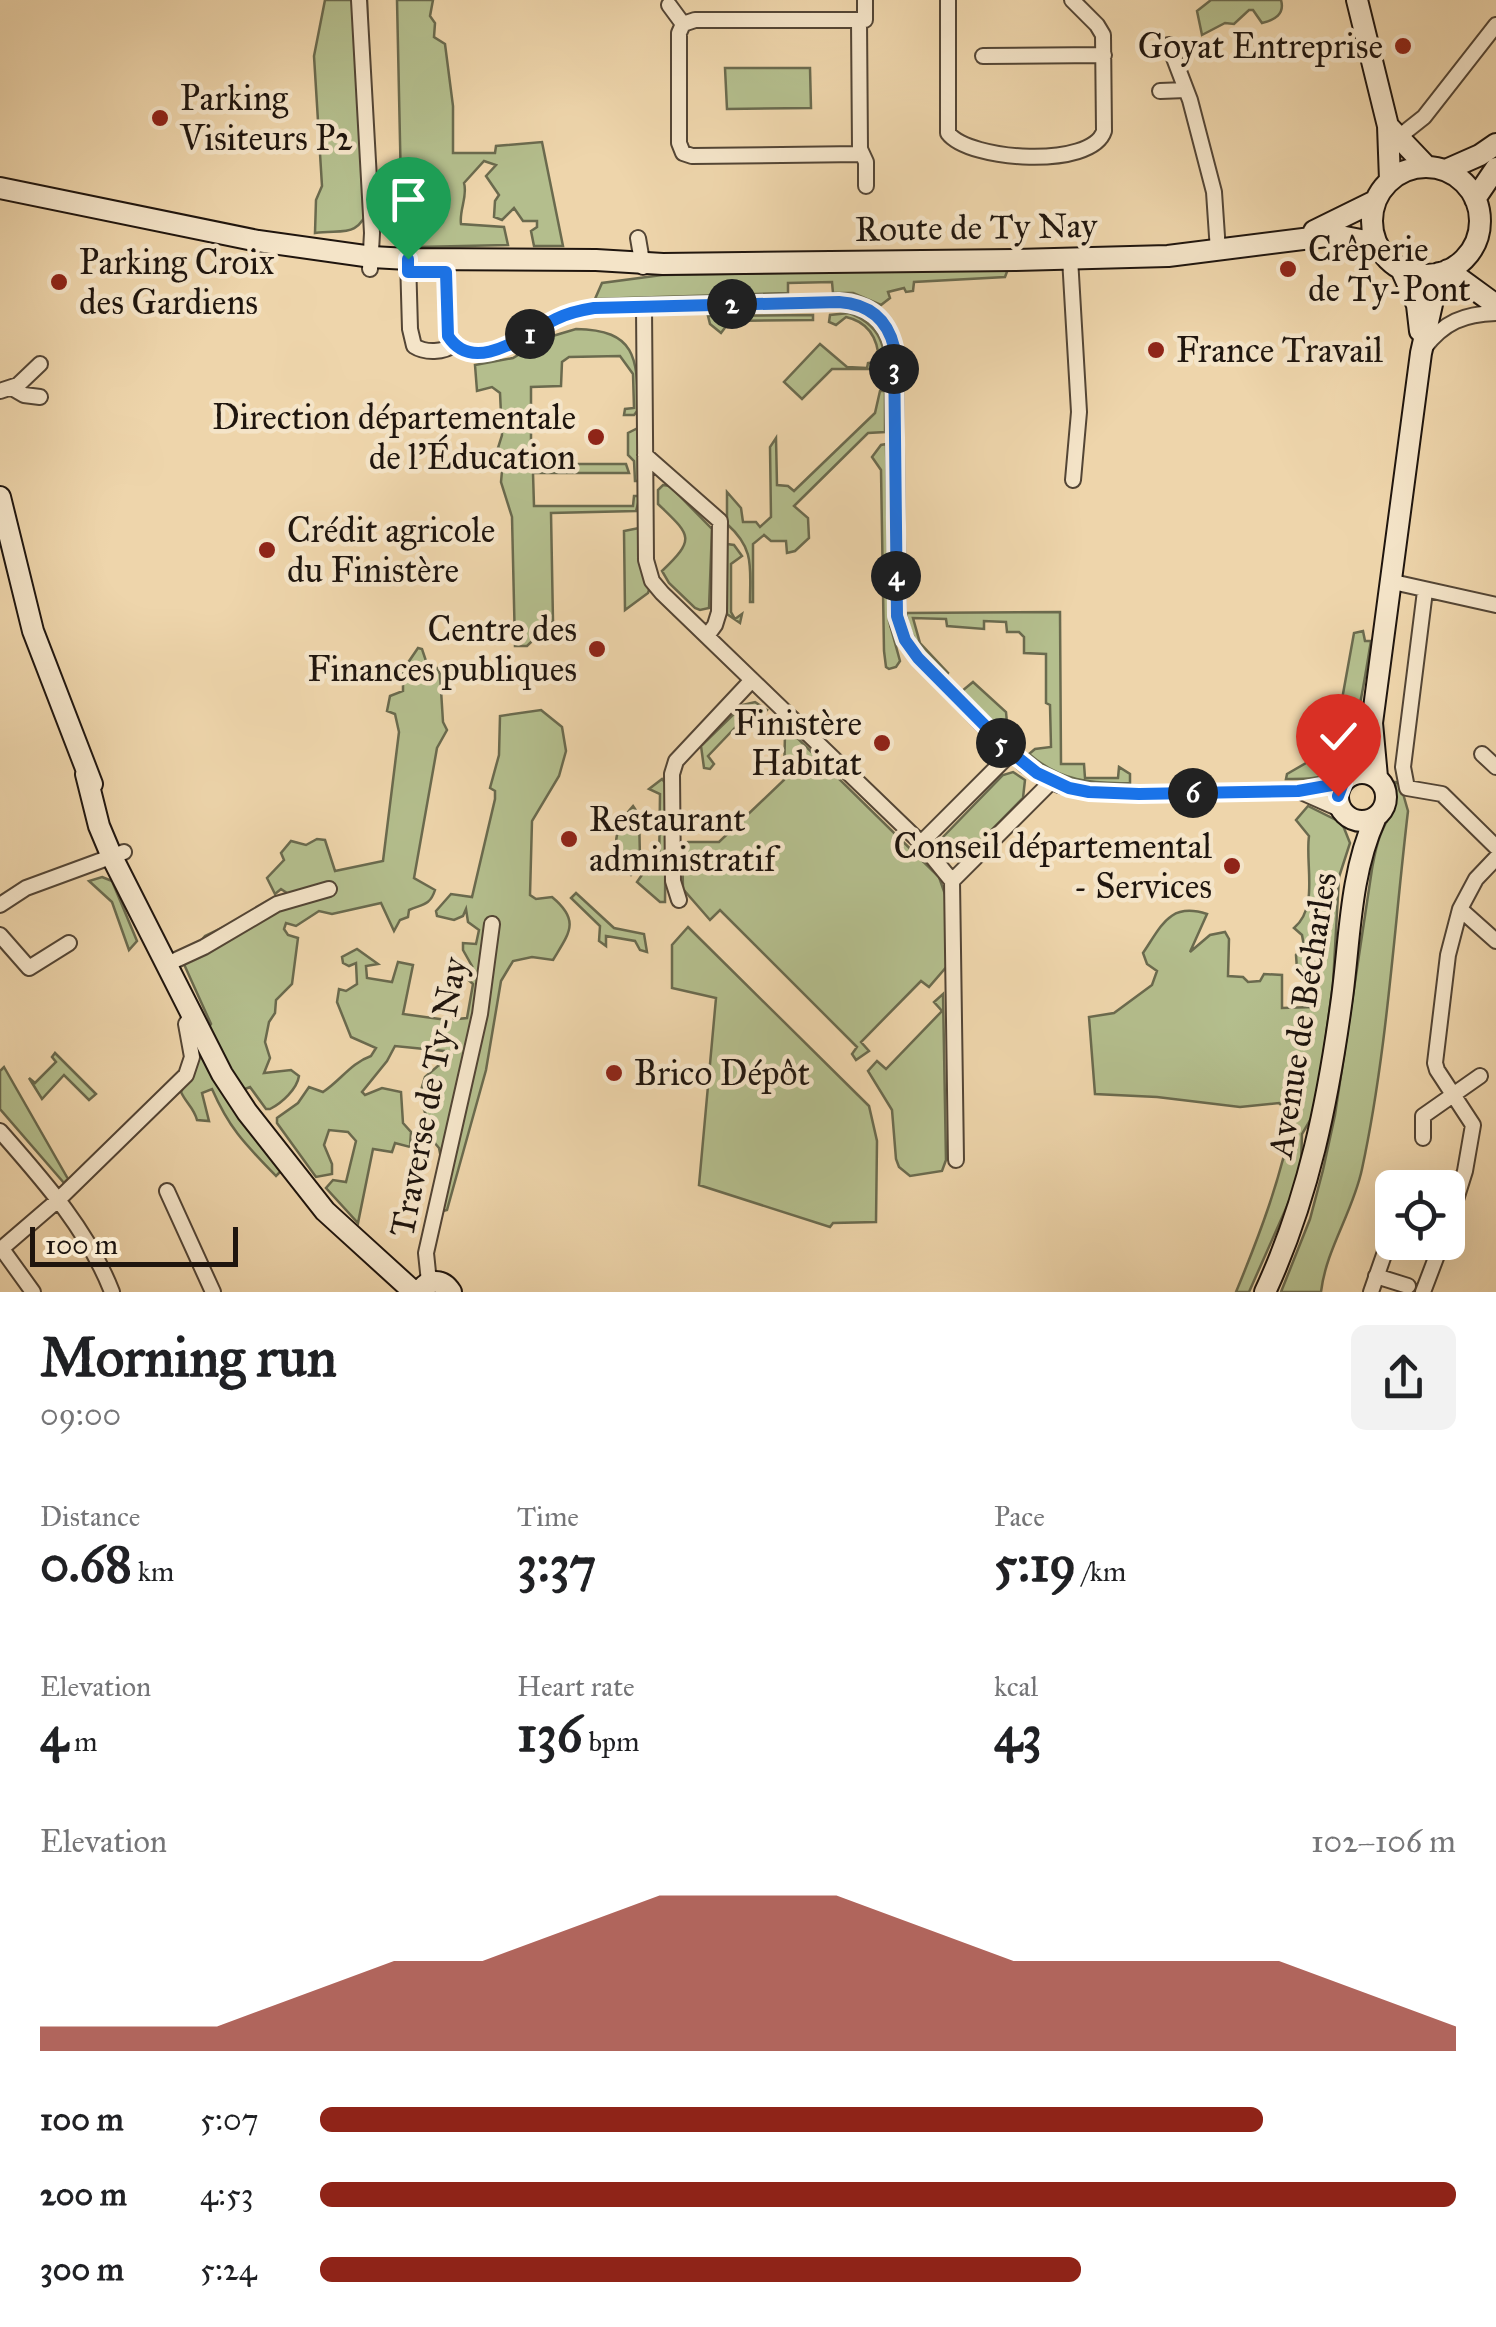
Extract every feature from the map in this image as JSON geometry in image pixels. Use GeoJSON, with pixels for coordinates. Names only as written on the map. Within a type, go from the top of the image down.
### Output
{"type":"FeatureCollection","features":[{"type":"Feature","properties":{"kind":"main road"},"geometry":{"type":"LineString","coordinates":[[1357,0],[1392,136],[1390,180]]}},
{"type":"Feature","properties":{"kind":"main road"},"geometry":{"type":"LineString","coordinates":[[1392,136],[1436,168],[1458,177],[1475,198],[1480,228],[1467,256],[1444,272],[1426,275],[1401,269],[1388,260],[1376,243],[1372,229],[1375,201],[1390,180],[1407,170],[1436,168],[1461,165],[1496,144]]}},
{"type":"Feature","properties":{"kind":"main road"},"geometry":{"type":"LineString","coordinates":[[1475,198],[1496,168]]}},
{"type":"Feature","properties":{"kind":"main road","name":"Route de Ty Nay"},"geometry":{"type":"LineString","coordinates":[[0,188],[371,263],[408,266],[1070,258],[1218,251],[1343,235],[1376,243]]}},
{"type":"Feature","properties":{"kind":"main road","name":"Route de Ty Nay"},"geometry":{"type":"LineString","coordinates":[[1288,240],[1332,224],[1375,201]]}},
{"type":"Feature","properties":{"kind":"main road"},"geometry":{"type":"LineString","coordinates":[[1467,256],[1490,300]]}},
{"type":"Feature","properties":{"kind":"main road"},"geometry":{"type":"LineString","coordinates":[[1401,269],[1419,312],[1421,352]]}},
{"type":"Feature","properties":{"kind":"main road"},"geometry":{"type":"LineString","coordinates":[[1444,272],[1490,300]]}},
{"type":"Feature","properties":{"kind":"main road"},"geometry":{"type":"LineString","coordinates":[[1372,723],[1386,803],[1375,818],[1362,822],[1346,814],[1338,796],[1372,723],[1421,352],[1444,272]]}},
{"type":"Feature","properties":{"kind":"main road"},"geometry":{"type":"LineString","coordinates":[[0,497],[33,630],[86,774],[99,826],[118,854],[222,1074],[286,1166],[346,1232],[422,1288],[443,1283],[451,1292]]}},
{"type":"Feature","properties":{"kind":"main road"},"geometry":{"type":"LineString","coordinates":[[1346,780],[1363,773],[1380,780]]}},
{"type":"Feature","properties":{"kind":"main road","name":"Avenue de Bécharles"},"geometry":{"type":"LineString","coordinates":[[1346,814],[1359,860]]}},
{"type":"Feature","properties":{"kind":"main road","name":"Avenue de Bécharles"},"geometry":{"type":"LineString","coordinates":[[1265,1292],[1294,1222],[1320,1138],[1359,860],[1375,818]]}},
{"type":"Feature","properties":{"kind":"street"},"geometry":{"type":"LineString","coordinates":[[359,0],[371,263]]}},
{"type":"Feature","properties":{"kind":"street"},"geometry":{"type":"LineString","coordinates":[[766,0],[766,20]]}},
{"type":"Feature","properties":{"kind":"street"},"geometry":{"type":"LineString","coordinates":[[860,154],[683,153],[679,143],[679,32],[684,24],[696,20],[865,20],[865,0]]}},
{"type":"Feature","properties":{"kind":"street"},"geometry":{"type":"LineString","coordinates":[[948,0],[947,128],[954,141],[992,155],[1060,155],[1081,151],[1102,138],[1101,30],[1072,0]]}},
{"type":"Feature","properties":{"kind":"street"},"geometry":{"type":"LineString","coordinates":[[669,5],[684,24]]}},
{"type":"Feature","properties":{"kind":"street"},"geometry":{"type":"LineString","coordinates":[[859,20],[860,154],[866,162],[866,186]]}},
{"type":"Feature","properties":{"kind":"street"},"geometry":{"type":"LineString","coordinates":[[1392,136],[1424,117],[1496,25]]}},
{"type":"Feature","properties":{"kind":"street"},"geometry":{"type":"LineString","coordinates":[[1169,45],[1186,90],[1214,192],[1218,251]]}},
{"type":"Feature","properties":{"kind":"street"},"geometry":{"type":"LineString","coordinates":[[983,56],[1104,55]]}},
{"type":"Feature","properties":{"kind":"street"},"geometry":{"type":"LineString","coordinates":[[1160,91],[1186,90]]}},
{"type":"Feature","properties":{"kind":"street"},"geometry":{"type":"LineString","coordinates":[[638,238],[650,264]]}},
{"type":"Feature","properties":{"kind":"street"},"geometry":{"type":"LineString","coordinates":[[1070,258],[1079,412],[1074,480]]}},
{"type":"Feature","properties":{"kind":"street"},"geometry":{"type":"LineString","coordinates":[[408,266],[414,346],[430,351],[446,350],[454,344]]}},
{"type":"Feature","properties":{"kind":"street"},"geometry":{"type":"LineString","coordinates":[[446,266],[448,336],[454,344],[475,352],[497,350],[576,311],[839,302],[867,308],[884,322],[892,338],[894,356],[897,608],[901,632],[918,658],[1012,753],[1052,781],[1080,791],[1298,791],[1346,780]]}},
{"type":"Feature","properties":{"kind":"street"},"geometry":{"type":"LineString","coordinates":[[644,307],[649,574],[662,593],[921,843],[952,881],[956,1160]]}},
{"type":"Feature","properties":{"kind":"street"},"geometry":{"type":"LineString","coordinates":[[1421,352],[1436,333],[1456,319],[1496,313]]}},
{"type":"Feature","properties":{"kind":"street"},"geometry":{"type":"LineString","coordinates":[[6,390],[40,364]]}},
{"type":"Feature","properties":{"kind":"street"},"geometry":{"type":"LineString","coordinates":[[6,390],[40,398]]}},
{"type":"Feature","properties":{"kind":"street"},"geometry":{"type":"LineString","coordinates":[[645,455],[720,521],[719,612],[707,636]]}},
{"type":"Feature","properties":{"kind":"street"},"geometry":{"type":"LineString","coordinates":[[1393,582],[1496,605]]}},
{"type":"Feature","properties":{"kind":"street"},"geometry":{"type":"LineString","coordinates":[[1425,592],[1402,767],[1407,788],[1442,794],[1496,847]]}},
{"type":"Feature","properties":{"kind":"street"},"geometry":{"type":"LineString","coordinates":[[679,900],[673,880],[672,774],[676,760],[751,681]]}},
{"type":"Feature","properties":{"kind":"street"},"geometry":{"type":"LineString","coordinates":[[921,843],[1012,753]]}},
{"type":"Feature","properties":{"kind":"street"},"geometry":{"type":"LineString","coordinates":[[1482,754],[1496,767]]}},
{"type":"Feature","properties":{"kind":"street"},"geometry":{"type":"LineString","coordinates":[[1380,780],[1402,767]]}},
{"type":"Feature","properties":{"kind":"street"},"geometry":{"type":"LineString","coordinates":[[952,881],[1052,781]]}},
{"type":"Feature","properties":{"kind":"street"},"geometry":{"type":"LineString","coordinates":[[1298,791],[1346,814]]}},
{"type":"Feature","properties":{"kind":"street"},"geometry":{"type":"LineString","coordinates":[[0,904],[26,888],[118,854]]}},
{"type":"Feature","properties":{"kind":"street"},"geometry":{"type":"LineString","coordinates":[[1465,1171],[1473,1130],[1471,1120],[1435,1067],[1448,955],[1460,909],[1476,878],[1496,858]]}},
{"type":"Feature","properties":{"kind":"street"},"geometry":{"type":"LineString","coordinates":[[168,964],[277,904],[328,889]]}},
{"type":"Feature","properties":{"kind":"street"},"geometry":{"type":"LineString","coordinates":[[1460,909],[1496,940]]}},
{"type":"Feature","properties":{"kind":"street","name":"Traverse de Ty-Nay"},"geometry":{"type":"LineString","coordinates":[[422,1288],[426,1253],[480,1014],[492,924]]}},
{"type":"Feature","properties":{"kind":"street"},"geometry":{"type":"LineString","coordinates":[[0,935],[29,968],[70,943]]}},
{"type":"Feature","properties":{"kind":"street"},"geometry":{"type":"LineString","coordinates":[[33,1292],[1,1250],[88,1172],[186,1075],[192,1057],[186,1024],[192,1015]]}},
{"type":"Feature","properties":{"kind":"street"},"geometry":{"type":"LineString","coordinates":[[1423,1138],[1424,1116],[1480,1076]]}},
{"type":"Feature","properties":{"kind":"street"},"geometry":{"type":"LineString","coordinates":[[0,1131],[58,1200],[95,1255],[112,1292]]}},
{"type":"Feature","properties":{"kind":"street"},"geometry":{"type":"LineString","coordinates":[[167,1192],[214,1292]]}},
{"type":"Feature","properties":{"kind":"street"},"geometry":{"type":"LineString","coordinates":[[1371,1292],[1382,1260]]}},
{"type":"Feature","properties":{"kind":"street"},"geometry":{"type":"LineString","coordinates":[[1423,1292],[1435,1260]]}},
{"type":"Feature","properties":{"kind":"street"},"geometry":{"type":"LineString","coordinates":[[1376,1276],[1408,1286]]}},
{"type":"Feature","properties":{"kind":"green space"},"geometry":{"type":"Polygon","coordinates":[[[325,0],[367,0],[370,206],[355,228],[315,233],[316,200],[322,186],[314,56],[325,0]]]}},
{"type":"Feature","properties":{"kind":"green space"},"geometry":{"type":"Polygon","coordinates":[[[397,0],[433,0],[430,16],[435,23],[434,37],[445,44],[453,106],[453,153],[495,153],[496,146],[542,142],[563,246],[534,246],[531,231],[537,227],[537,221],[523,221],[514,208],[502,220],[494,217],[499,195],[486,176],[496,165],[484,161],[464,183],[461,224],[504,227],[508,245],[417,247],[402,234],[397,0]]]}},
{"type":"Feature","properties":{"kind":"green space"},"geometry":{"type":"Polygon","coordinates":[[[1211,0],[1281,0],[1282,9],[1275,18],[1262,23],[1249,10],[1234,24],[1225,23],[1202,35],[1197,11],[1211,0]]]}},
{"type":"Feature","properties":{"kind":"green space"},"geometry":{"type":"Polygon","coordinates":[[[725,68],[810,68],[811,108],[727,109],[725,68]]]}},
{"type":"Feature","properties":{"kind":"green space"},"geometry":{"type":"Polygon","coordinates":[[[1008,269],[1005,277],[914,282],[913,291],[906,292],[904,288],[888,292],[890,298],[881,305],[853,293],[833,293],[832,282],[788,283],[788,293],[595,299],[602,283],[662,275],[1008,269]]]}},
{"type":"Feature","properties":{"kind":"green space"},"geometry":{"type":"Polygon","coordinates":[[[849,313],[868,323],[879,338],[884,356],[882,377],[877,379],[876,369],[832,369],[802,399],[784,382],[820,344],[847,367],[867,368],[868,363],[879,361],[874,339],[861,323],[846,317],[836,325],[829,322],[830,315],[849,313]]]}},
{"type":"Feature","properties":{"kind":"green space"},"geometry":{"type":"Polygon","coordinates":[[[813,315],[813,320],[730,321],[721,333],[710,324],[708,316],[813,315]]]}},
{"type":"Feature","properties":{"kind":"green space"},"geometry":{"type":"Polygon","coordinates":[[[576,329],[612,335],[630,351],[637,376],[638,410],[634,415],[624,415],[625,409],[634,408],[633,374],[620,356],[569,357],[562,362],[561,386],[531,387],[531,464],[626,464],[629,473],[533,473],[534,506],[633,506],[634,496],[640,496],[636,511],[551,513],[553,621],[527,646],[515,646],[512,517],[501,482],[503,460],[498,448],[502,435],[500,393],[492,387],[477,391],[475,365],[513,358],[546,338],[576,329]]]}},
{"type":"Feature","properties":{"kind":"green space"},"geometry":{"type":"Polygon","coordinates":[[[880,391],[885,391],[885,432],[868,433],[794,506],[808,518],[809,538],[787,553],[786,541],[771,541],[764,535],[753,544],[750,602],[749,559],[742,542],[727,524],[727,492],[741,508],[743,522],[756,522],[760,527],[771,517],[770,447],[776,438],[777,485],[794,491],[875,413],[880,391]]]}},
{"type":"Feature","properties":{"kind":"green space"},"geometry":{"type":"Polygon","coordinates":[[[638,428],[639,481],[635,481],[634,461],[628,455],[628,433],[638,428]]]}},
{"type":"Feature","properties":{"kind":"green space"},"geometry":{"type":"Polygon","coordinates":[[[886,444],[889,621],[900,661],[889,669],[884,651],[881,470],[872,457],[886,444]]]}},
{"type":"Feature","properties":{"kind":"green space"},"geometry":{"type":"Polygon","coordinates":[[[663,485],[670,486],[712,529],[709,608],[695,608],[662,571],[685,543],[683,530],[658,504],[658,490],[663,485]]]}},
{"type":"Feature","properties":{"kind":"green space"},"geometry":{"type":"Polygon","coordinates":[[[639,528],[640,556],[650,587],[648,593],[625,610],[624,531],[639,528]]]}},
{"type":"Feature","properties":{"kind":"green space"},"geometry":{"type":"Polygon","coordinates":[[[727,544],[734,545],[742,556],[731,564],[731,612],[735,619],[742,614],[740,623],[727,614],[727,544]]]}},
{"type":"Feature","properties":{"kind":"green space"},"geometry":{"type":"Polygon","coordinates":[[[1060,612],[1061,764],[1084,764],[1085,778],[1118,778],[1119,767],[1130,774],[1130,783],[1076,779],[1052,770],[1029,754],[1051,747],[1046,654],[1024,653],[1024,637],[1019,632],[1007,632],[1006,622],[984,621],[984,629],[947,626],[946,619],[913,618],[920,643],[948,673],[946,676],[915,640],[906,613],[1060,612]]]}},
{"type":"Feature","properties":{"kind":"green space"},"geometry":{"type":"Polygon","coordinates":[[[1363,631],[1365,641],[1371,641],[1358,711],[1341,763],[1323,776],[1286,779],[1287,774],[1325,747],[1300,745],[1299,732],[1302,730],[1307,740],[1323,740],[1321,728],[1337,727],[1354,633],[1363,631]]]}},
{"type":"Feature","properties":{"kind":"green space"},"geometry":{"type":"Polygon","coordinates":[[[418,648],[422,649],[428,667],[437,668],[440,674],[447,730],[437,748],[414,878],[435,890],[428,902],[409,910],[408,917],[400,920],[394,931],[381,903],[332,914],[319,911],[296,926],[286,923],[288,935],[298,938],[292,984],[276,1000],[269,1022],[265,1042],[270,1058],[264,1073],[291,1070],[299,1076],[298,1081],[270,1109],[250,1087],[245,1089],[237,1084],[282,1170],[276,1176],[225,1116],[212,1089],[202,1093],[209,1121],[197,1120],[181,1092],[208,1040],[211,1024],[183,962],[205,936],[290,895],[281,889],[275,894],[267,878],[284,860],[281,853],[291,841],[306,845],[317,839],[325,840],[335,871],[383,861],[399,732],[395,714],[387,711],[390,696],[403,691],[403,670],[418,648]]]}},
{"type":"Feature","properties":{"kind":"green space"},"geometry":{"type":"Polygon","coordinates":[[[973,682],[1006,712],[1008,733],[1017,733],[1022,738],[1018,746],[962,691],[973,682]]]}},
{"type":"Feature","properties":{"kind":"green space"},"geometry":{"type":"Polygon","coordinates":[[[755,702],[767,710],[759,718],[750,712],[708,756],[714,764],[710,769],[704,768],[701,746],[743,705],[755,702]]]}},
{"type":"Feature","properties":{"kind":"green space"},"geometry":{"type":"Polygon","coordinates":[[[541,710],[562,727],[566,751],[559,776],[532,821],[530,895],[536,899],[552,897],[561,905],[569,920],[567,935],[553,960],[532,957],[513,961],[501,981],[486,1070],[447,1210],[428,1215],[441,1158],[439,1148],[428,1135],[428,1120],[419,1097],[425,1077],[445,1060],[444,1051],[395,1046],[362,1092],[365,1095],[382,1088],[401,1092],[403,1123],[411,1132],[410,1147],[395,1143],[392,1152],[373,1149],[358,1223],[326,1188],[333,1180],[346,1182],[356,1141],[348,1132],[329,1130],[324,1145],[332,1174],[316,1177],[277,1118],[298,1103],[309,1087],[323,1092],[376,1048],[351,1037],[337,1002],[339,989],[346,991],[357,984],[356,963],[349,966],[342,957],[357,949],[378,964],[366,966],[367,978],[392,982],[398,962],[413,965],[403,1014],[447,1020],[467,1018],[473,984],[462,974],[472,966],[463,943],[476,944],[479,930],[468,922],[466,909],[463,916],[454,920],[437,916],[436,911],[451,894],[472,897],[495,799],[495,791],[490,788],[499,755],[500,716],[541,710]]]}},
{"type":"Feature","properties":{"kind":"green space"},"geometry":{"type":"Polygon","coordinates":[[[780,721],[939,877],[946,897],[948,965],[929,987],[921,981],[861,1042],[869,1051],[856,1060],[852,1054],[857,1047],[720,910],[710,920],[683,889],[682,847],[688,842],[719,842],[784,780],[785,733],[777,731],[776,726],[780,721]]]}},
{"type":"Feature","properties":{"kind":"green space"},"geometry":{"type":"Polygon","coordinates":[[[1013,772],[1025,780],[1023,798],[966,856],[948,858],[941,850],[943,837],[1003,775],[1013,772]]]}},
{"type":"Feature","properties":{"kind":"green space"},"geometry":{"type":"Polygon","coordinates":[[[662,779],[666,784],[665,902],[637,882],[646,869],[659,872],[660,794],[649,789],[662,779]]]}},
{"type":"Feature","properties":{"kind":"green space"},"geometry":{"type":"Polygon","coordinates":[[[1395,782],[1400,783],[1408,811],[1384,1036],[1362,1169],[1328,1261],[1321,1292],[1281,1292],[1310,1219],[1323,1170],[1374,861],[1394,804],[1395,782]]]}},
{"type":"Feature","properties":{"kind":"green space"},"geometry":{"type":"Polygon","coordinates":[[[633,806],[639,815],[640,865],[631,875],[619,857],[616,840],[621,823],[633,806]]]}},
{"type":"Feature","properties":{"kind":"green space"},"geometry":{"type":"Polygon","coordinates":[[[1308,806],[1342,823],[1350,843],[1339,877],[1333,984],[1316,1110],[1302,1134],[1301,1166],[1295,1188],[1249,1292],[1236,1292],[1269,1206],[1293,1116],[1279,1103],[1240,1107],[1095,1094],[1089,1017],[1114,1013],[1152,985],[1157,971],[1147,964],[1143,953],[1168,919],[1184,911],[1207,914],[1190,952],[1210,935],[1225,932],[1229,939],[1228,976],[1243,977],[1248,982],[1260,981],[1264,974],[1282,975],[1282,1008],[1313,1007],[1316,985],[1297,969],[1296,955],[1304,946],[1302,935],[1294,928],[1302,919],[1309,897],[1309,836],[1296,820],[1308,806]]]}},
{"type":"Feature","properties":{"kind":"green space"},"geometry":{"type":"Polygon","coordinates":[[[102,877],[112,881],[137,941],[129,950],[112,902],[89,881],[102,877]]]}},
{"type":"Feature","properties":{"kind":"green space"},"geometry":{"type":"Polygon","coordinates":[[[576,893],[614,928],[644,934],[647,952],[640,950],[635,941],[606,936],[606,946],[599,941],[600,926],[571,898],[576,893]]]}},
{"type":"Feature","properties":{"kind":"green space"},"geometry":{"type":"Polygon","coordinates":[[[688,927],[869,1106],[877,1141],[876,1222],[833,1223],[830,1227],[699,1185],[716,998],[672,988],[672,945],[688,927]]]}},
{"type":"Feature","properties":{"kind":"green space"},"geometry":{"type":"Polygon","coordinates":[[[943,994],[946,1160],[942,1171],[910,1176],[896,1159],[892,1110],[868,1071],[877,1061],[886,1069],[942,1011],[934,1002],[943,994]]]}},
{"type":"Feature","properties":{"kind":"green space"},"geometry":{"type":"Polygon","coordinates":[[[55,1053],[96,1094],[89,1100],[64,1075],[42,1099],[29,1078],[35,1083],[56,1062],[52,1057],[55,1053]]]}},
{"type":"Feature","properties":{"kind":"green space"},"geometry":{"type":"Polygon","coordinates":[[[4,1067],[68,1179],[64,1183],[0,1109],[0,1071],[4,1067]]]}},
{"type":"Feature","properties":{"kind":"place","name":"Goyat Entreprise"},"geometry":{"type":"Point","coordinates":[1403,46]}},
{"type":"Feature","properties":{"kind":"place","name":"Parking Visiteurs P2"},"geometry":{"type":"Point","coordinates":[160,118]}},
{"type":"Feature","properties":{"kind":"place","name":"Crêperie de Ty-Pont"},"geometry":{"type":"Point","coordinates":[1288,269]}},
{"type":"Feature","properties":{"kind":"place","name":"Parking Croix des Gardiens"},"geometry":{"type":"Point","coordinates":[59,282]}},
{"type":"Feature","properties":{"kind":"place","name":"France Travail"},"geometry":{"type":"Point","coordinates":[1156,350]}},
{"type":"Feature","properties":{"kind":"place","name":"Direction départementale de l'Éducation"},"geometry":{"type":"Point","coordinates":[596,437]}},
{"type":"Feature","properties":{"kind":"place","name":"Crédit agricole du Finistère"},"geometry":{"type":"Point","coordinates":[267,550]}},
{"type":"Feature","properties":{"kind":"place","name":"Centre des Finances publiques"},"geometry":{"type":"Point","coordinates":[597,649]}},
{"type":"Feature","properties":{"kind":"place","name":"Finistère Habitat"},"geometry":{"type":"Point","coordinates":[882,743]}},
{"type":"Feature","properties":{"kind":"place","name":"Restaurant administratif"},"geometry":{"type":"Point","coordinates":[569,839]}},
{"type":"Feature","properties":{"kind":"place","name":"Conseil départemental - Services"},"geometry":{"type":"Point","coordinates":[1232,866]}},
{"type":"Feature","properties":{"kind":"place","name":"Brico Dépôt"},"geometry":{"type":"Point","coordinates":[614,1073]}},
{"type":"Feature","properties":{"kind":"route"},"geometry":{"type":"LineString","coordinates":[[408,259],[408,272],[446,272],[448,336],[460,348],[475,352],[497,350],[558,318],[594,308],[839,302],[867,308],[884,322],[894,347],[897,616],[901,632],[918,658],[1012,753],[1059,785],[1080,791],[1139,794],[1298,791],[1343,783],[1338,796]]}}]}
